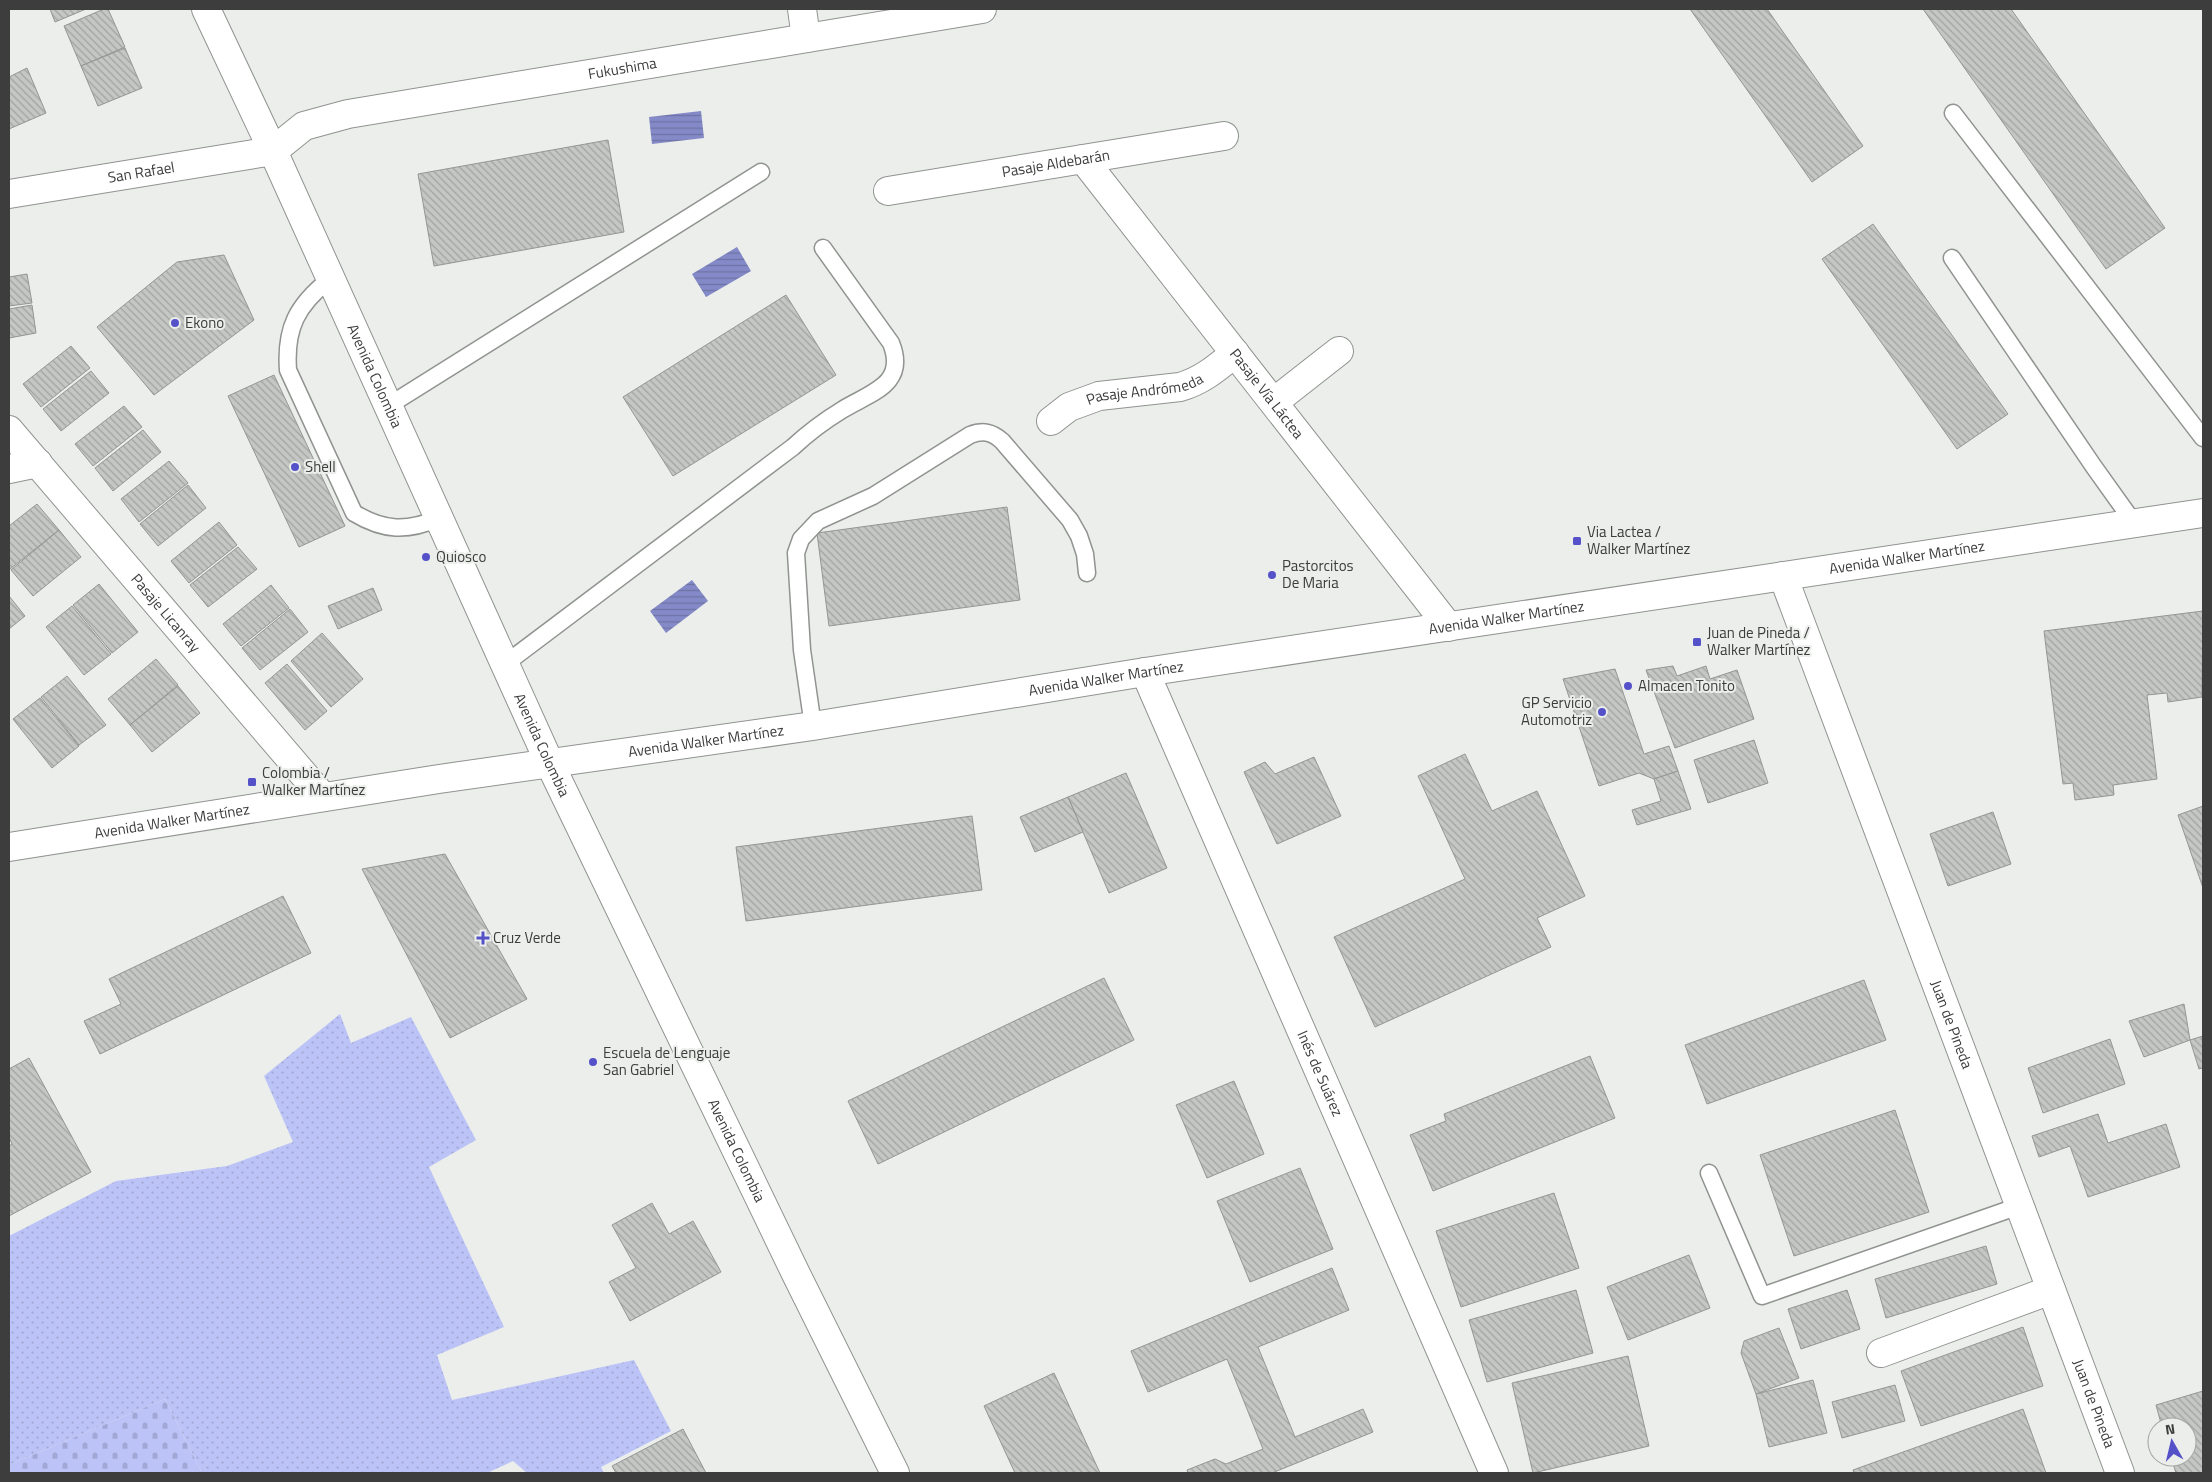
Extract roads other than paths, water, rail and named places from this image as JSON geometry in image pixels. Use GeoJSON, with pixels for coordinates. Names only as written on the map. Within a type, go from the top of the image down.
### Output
{"type":"FeatureCollection","features":[{"type":"Feature","properties":{"kind":"street","name":"Avenida Colombia"},"geometry":{"type":"LineString","coordinates":[[206,9],[550,764],[797,1276],[895,1473]]}},
{"type":"Feature","properties":{"kind":"street"},"geometry":{"type":"LineString","coordinates":[[802,9],[806,38]]}},
{"type":"Feature","properties":{"kind":"street","name":"Fukushima"},"geometry":{"type":"LineString","coordinates":[[272,151],[304,126],[348,114],[982,9]]}},
{"type":"Feature","properties":{"kind":"street","name":"Pasaje Aldebarán"},"geometry":{"type":"LineString","coordinates":[[888,191],[1224,136]]}},
{"type":"Feature","properties":{"kind":"street","name":"San Rafael"},"geometry":{"type":"LineString","coordinates":[[9,194],[272,151]]}},
{"type":"Feature","properties":{"kind":"street","name":"Pasaje Vía Láctea"},"geometry":{"type":"LineString","coordinates":[[1084,159],[1449,627]]}},
{"type":"Feature","properties":{"kind":"street"},"geometry":{"type":"LineString","coordinates":[[1274,402],[1339,351]]}},
{"type":"Feature","properties":{"kind":"street","name":"Pasaje Andrómeda"},"geometry":{"type":"LineString","coordinates":[[1051,421],[1069,407],[1099,396],[1192,384],[1235,353]]}},
{"type":"Feature","properties":{"kind":"street","name":"Pasaje Licanray"},"geometry":{"type":"LineString","coordinates":[[9,430],[322,797]]}},
{"type":"Feature","properties":{"kind":"street"},"geometry":{"type":"LineString","coordinates":[[9,469],[38,463]]}},
{"type":"Feature","properties":{"kind":"street","name":"Avenida Walker Martínez"},"geometry":{"type":"LineString","coordinates":[[9,846],[322,797],[813,726],[1145,672],[2203,513]]}},
{"type":"Feature","properties":{"kind":"street","name":"Juan de Pineda"},"geometry":{"type":"LineString","coordinates":[[1783,576],[2120,1473]]}},
{"type":"Feature","properties":{"kind":"street","name":"Inés de Suárez"},"geometry":{"type":"LineString","coordinates":[[1145,672],[1494,1473]]}},
{"type":"Feature","properties":{"kind":"street"},"geometry":{"type":"LineString","coordinates":[[1880,1353],[2051,1290]]}},
{"type":"Feature","properties":{"kind":"lane"},"geometry":{"type":"LineString","coordinates":[[1953,113],[2203,438]]}},
{"type":"Feature","properties":{"kind":"lane"},"geometry":{"type":"LineString","coordinates":[[388,406],[761,172]]}},
{"type":"Feature","properties":{"kind":"lane"},"geometry":{"type":"LineString","coordinates":[[505,664],[778,459],[823,422],[848,406],[875,393],[891,378],[896,354],[891,343],[823,248]]}},
{"type":"Feature","properties":{"kind":"lane"},"geometry":{"type":"LineString","coordinates":[[1952,258],[2134,523]]}},
{"type":"Feature","properties":{"kind":"lane"},"geometry":{"type":"LineString","coordinates":[[330,279],[305,302],[296,316],[290,332],[287,351],[288,370],[354,512],[391,528],[407,528],[439,518]]}},
{"type":"Feature","properties":{"kind":"lane"},"geometry":{"type":"LineString","coordinates":[[813,726],[802,650],[796,553],[801,539],[818,521],[873,496],[970,435],[985,432],[995,435],[1045,492],[1079,536],[1085,554],[1087,574]]}},
{"type":"Feature","properties":{"kind":"lane"},"geometry":{"type":"LineString","coordinates":[[1710,1173],[1762,1296],[2019,1206]]}},
{"type":"Feature","properties":{"kind":"place","name":"Ekono"},"geometry":{"type":"Point","coordinates":[175,323]}},
{"type":"Feature","properties":{"kind":"place","name":"Shell"},"geometry":{"type":"Point","coordinates":[295,467]}},
{"type":"Feature","properties":{"kind":"place","name":"Via Lactea / Walker Martínez"},"geometry":{"type":"Point","coordinates":[1577,541]}},
{"type":"Feature","properties":{"kind":"place","name":"Quiosco"},"geometry":{"type":"Point","coordinates":[426,557]}},
{"type":"Feature","properties":{"kind":"place","name":"Pastorcitos De Maria"},"geometry":{"type":"Point","coordinates":[1272,575]}},
{"type":"Feature","properties":{"kind":"place","name":"Juan de Pineda / Walker Martínez"},"geometry":{"type":"Point","coordinates":[1697,642]}},
{"type":"Feature","properties":{"kind":"place","name":"Almacen Tonito"},"geometry":{"type":"Point","coordinates":[1628,686]}},
{"type":"Feature","properties":{"kind":"place","name":"GP Servicio Automotriz"},"geometry":{"type":"Point","coordinates":[1602,712]}},
{"type":"Feature","properties":{"kind":"place","name":"Colombia / Walker Martínez"},"geometry":{"type":"Point","coordinates":[252,782]}},
{"type":"Feature","properties":{"kind":"place","name":"Cruz Verde"},"geometry":{"type":"Point","coordinates":[483,938]}},
{"type":"Feature","properties":{"kind":"place","name":"Escuela de Lenguaje San Gabriel"},"geometry":{"type":"Point","coordinates":[593,1062]}}]}
